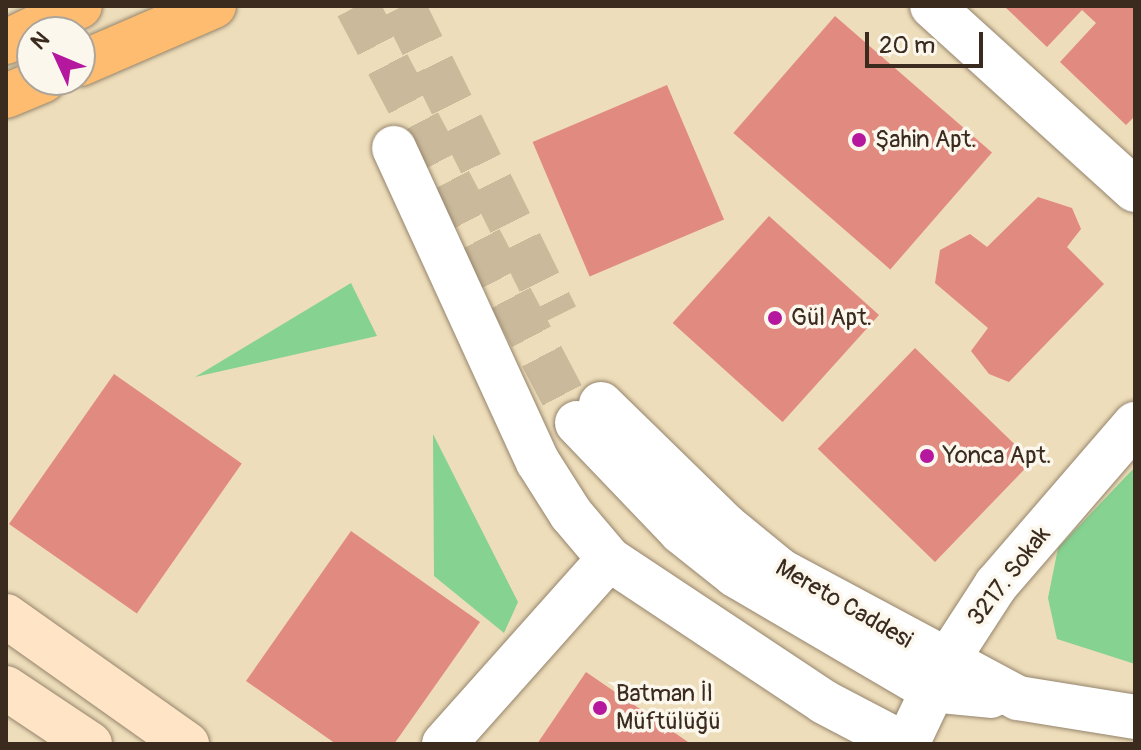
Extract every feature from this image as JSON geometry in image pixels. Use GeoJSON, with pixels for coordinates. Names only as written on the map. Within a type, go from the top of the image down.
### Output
{"type":"FeatureCollection","features":[{"type":"Feature","properties":{"kind":"highway"},"geometry":{"type":"LineString","coordinates":[[6,42],[80,6]]}},
{"type":"Feature","properties":{"kind":"highway"},"geometry":{"type":"LineString","coordinates":[[96,57],[214,6]]}},
{"type":"Feature","properties":{"kind":"main road"},"geometry":{"type":"LineString","coordinates":[[6,616],[187,744]]}},
{"type":"Feature","properties":{"kind":"main road"},"geometry":{"type":"LineString","coordinates":[[6,688],[90,744]]}},
{"type":"Feature","properties":{"kind":"street"},"geometry":{"type":"LineString","coordinates":[[932,6],[1135,190]]}},
{"type":"Feature","properties":{"kind":"street"},"geometry":{"type":"LineString","coordinates":[[394,148],[538,462],[571,514],[609,559],[824,702],[906,744]]}},
{"type":"Feature","properties":{"kind":"street"},"geometry":{"type":"LineString","coordinates":[[589,413],[681,532],[735,575],[938,676],[1018,698],[1135,717]]}},
{"type":"Feature","properties":{"kind":"street","name":"3217. Sokak"},"geometry":{"type":"LineString","coordinates":[[906,744],[938,676],[996,585],[1135,424]]}},
{"type":"Feature","properties":{"kind":"street"},"geometry":{"type":"LineString","coordinates":[[444,744],[609,559]]}},
{"type":"Feature","properties":{"kind":"green space"},"geometry":{"type":"Polygon","coordinates":[[[351,283],[377,336],[195,377],[351,283]]]}},
{"type":"Feature","properties":{"kind":"green space"},"geometry":{"type":"Polygon","coordinates":[[[433,434],[518,602],[504,633],[434,576],[433,434]]]}},
{"type":"Feature","properties":{"kind":"green space"},"geometry":{"type":"Polygon","coordinates":[[[1135,467],[1135,664],[1057,639],[1048,598],[1058,548],[1135,467]]]}},
{"type":"Feature","properties":{"kind":"building"},"geometry":{"type":"Polygon","coordinates":[[[1004,6],[1135,6],[1135,116],[1126,125],[1060,62],[1096,23],[1082,10],[1047,47],[1004,6]]]}},
{"type":"Feature","properties":{"kind":"building","name":"Şahin Apt."},"geometry":{"type":"Polygon","coordinates":[[[835,16],[992,152],[890,269],[733,133],[835,16]]]}},
{"type":"Feature","properties":{"kind":"building"},"geometry":{"type":"Polygon","coordinates":[[[667,85],[724,219],[590,276],[533,142],[667,85]]]}},
{"type":"Feature","properties":{"kind":"building"},"geometry":{"type":"Polygon","coordinates":[[[1038,197],[1072,208],[1081,229],[1067,247],[1104,284],[1009,382],[989,374],[971,351],[988,328],[935,283],[940,250],[970,234],[987,247],[1038,197]]]}},
{"type":"Feature","properties":{"kind":"building","name":"Gül Apt."},"geometry":{"type":"Polygon","coordinates":[[[769,216],[879,315],[783,422],[673,323],[769,216]]]}},
{"type":"Feature","properties":{"kind":"building","name":"Yonca Apt."},"geometry":{"type":"Polygon","coordinates":[[[915,348],[1032,461],[935,562],[818,449],[915,348]]]}},
{"type":"Feature","properties":{"kind":"building"},"geometry":{"type":"Polygon","coordinates":[[[114,374],[242,463],[137,613],[9,524],[114,374]]]}},
{"type":"Feature","properties":{"kind":"building"},"geometry":{"type":"Polygon","coordinates":[[[351,531],[480,622],[394,744],[336,744],[246,681],[351,531]]]}},
{"type":"Feature","properties":{"kind":"building","name":"Batman İl Müftülüğü"},"geometry":{"type":"Polygon","coordinates":[[[586,672],[691,744],[537,744],[586,672]]]}},
{"type":"Feature","properties":{"kind":"tunnel"},"geometry":{"type":"LineString","coordinates":[[357,6],[577,423]]}},
{"type":"Feature","properties":{"kind":"tunnel"},"geometry":{"type":"LineString","coordinates":[[403,6],[556,316]]}},
{"type":"Feature","properties":{"kind":"place","name":"Şahin Apt."},"geometry":{"type":"Point","coordinates":[859,140]}},
{"type":"Feature","properties":{"kind":"place","name":"Gül Apt."},"geometry":{"type":"Point","coordinates":[775,318]}},
{"type":"Feature","properties":{"kind":"place","name":"Yonca Apt."},"geometry":{"type":"Point","coordinates":[927,456]}},
{"type":"Feature","properties":{"kind":"place","name":"Batman İl Müftülüğü"},"geometry":{"type":"Point","coordinates":[600,708]}}]}
